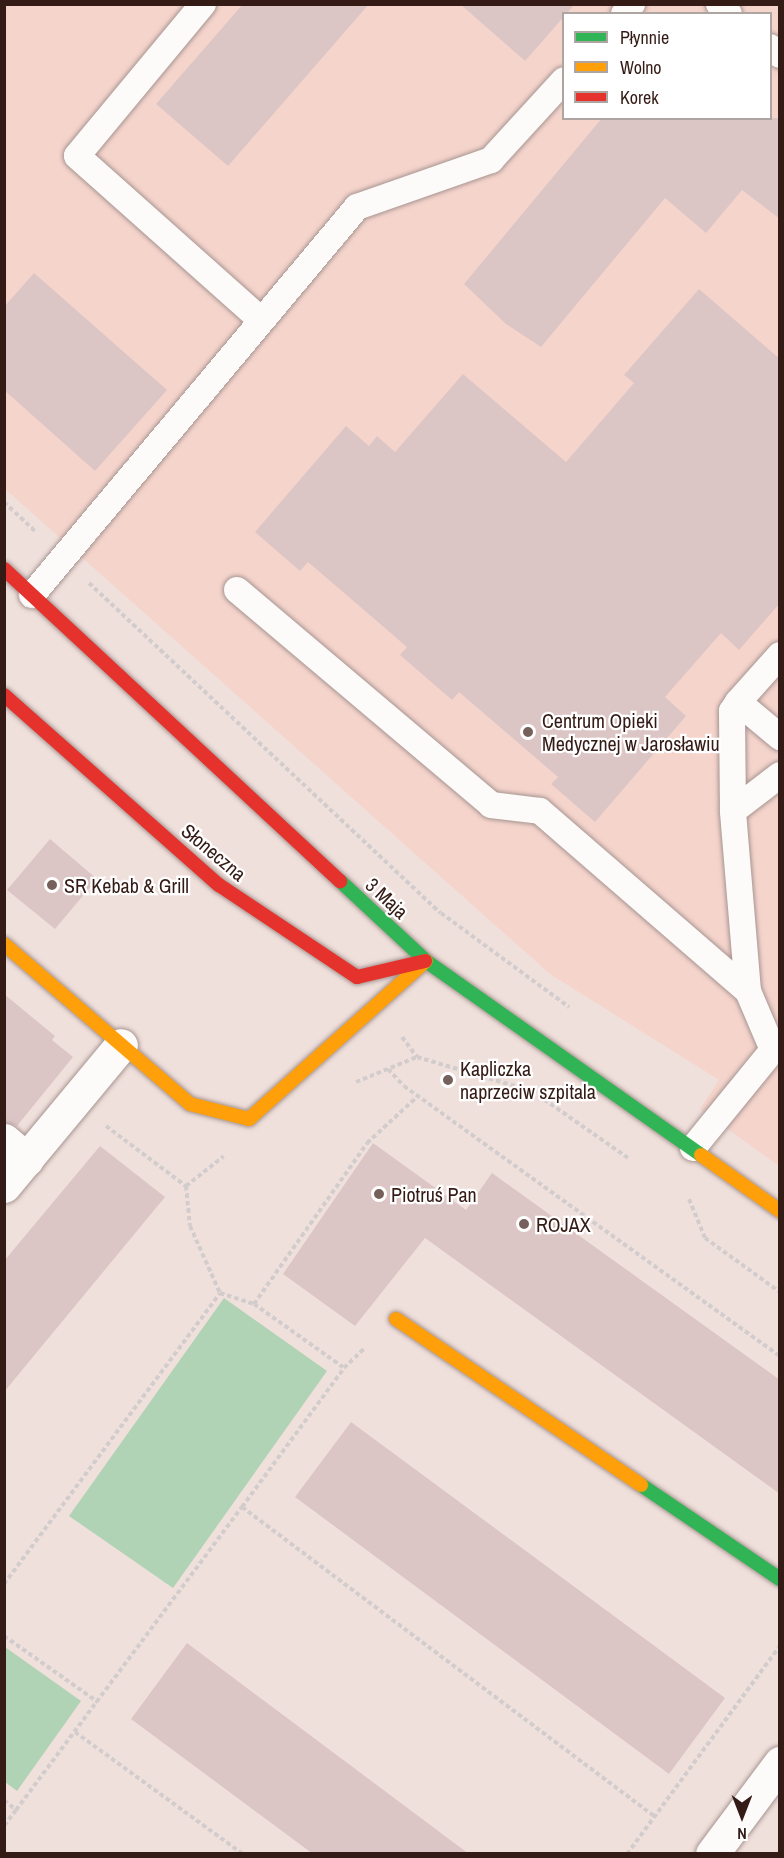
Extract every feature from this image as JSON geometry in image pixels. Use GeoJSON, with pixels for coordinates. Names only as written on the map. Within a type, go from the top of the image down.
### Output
{"type":"FeatureCollection","features":[{"type":"Feature","properties":{"kind":"street","name":"3 Maja"},"geometry":{"type":"LineString","coordinates":[[4,569],[426,961],[780,1211]]}},
{"type":"Feature","properties":{"kind":"street","name":"Słoneczna"},"geometry":{"type":"LineString","coordinates":[[4,695],[219,885],[357,977],[426,961]]}},
{"type":"Feature","properties":{"kind":"street"},"geometry":{"type":"LineString","coordinates":[[4,944],[190,1104],[249,1119],[426,961]]}},
{"type":"Feature","properties":{"kind":"street"},"geometry":{"type":"LineString","coordinates":[[4,1186],[16,1149],[121,1045]]}},
{"type":"Feature","properties":{"kind":"street"},"geometry":{"type":"LineString","coordinates":[[396,1318],[780,1580]]}},
{"type":"Feature","properties":{"kind":"street"},"geometry":{"type":"LineString","coordinates":[[712,1854],[780,1763]]}},
{"type":"Feature","properties":{"kind":"lane"},"geometry":{"type":"LineString","coordinates":[[203,4],[77,156],[260,319]]}},
{"type":"Feature","properties":{"kind":"lane"},"geometry":{"type":"LineString","coordinates":[[32,595],[260,319],[357,207],[491,160],[562,82]]}},
{"type":"Feature","properties":{"kind":"lane"},"geometry":{"type":"LineString","coordinates":[[237,590],[491,805],[540,811],[748,991]]}},
{"type":"Feature","properties":{"kind":"lane"},"geometry":{"type":"LineString","coordinates":[[693,1148],[776,1049],[748,991],[733,811],[732,711],[780,655]]}},
{"type":"Feature","properties":{"kind":"lane"},"geometry":{"type":"LineString","coordinates":[[738,702],[780,736]]}},
{"type":"Feature","properties":{"kind":"lane"},"geometry":{"type":"LineString","coordinates":[[733,811],[780,775]]}},
{"type":"Feature","properties":{"kind":"path"},"geometry":{"type":"LineString","coordinates":[[4,502],[441,914],[574,1011]]}},
{"type":"Feature","properties":{"kind":"path"},"geometry":{"type":"LineString","coordinates":[[388,1069],[419,1095],[780,1356]]}},
{"type":"Feature","properties":{"kind":"path"},"geometry":{"type":"LineString","coordinates":[[254,1304],[367,1143],[419,1095]]}},
{"type":"Feature","properties":{"kind":"path"},"geometry":{"type":"LineString","coordinates":[[4,1826],[344,1368],[254,1304],[220,1293],[190,1226],[186,1186]]}},
{"type":"Feature","properties":{"kind":"path"},"geometry":{"type":"LineString","coordinates":[[4,1584],[220,1293]]}},
{"type":"Feature","properties":{"kind":"path"},"geometry":{"type":"LineString","coordinates":[[242,1507],[654,1816]]}},
{"type":"Feature","properties":{"kind":"path"},"geometry":{"type":"LineString","coordinates":[[4,1636],[98,1701]]}},
{"type":"Feature","properties":{"kind":"path"},"geometry":{"type":"LineString","coordinates":[[627,1854],[780,1646]]}},
{"type":"Feature","properties":{"kind":"path"},"geometry":{"type":"LineString","coordinates":[[75,1732],[243,1854]]}},
{"type":"Feature","properties":{"kind":"path"},"geometry":{"type":"LineString","coordinates":[[4,1800],[16,1810]]}},
{"type":"Feature","properties":{"kind":"shaded area","name":"Centrum Opieki Medycznej w Jarosławiu"},"geometry":{"type":"Polygon","coordinates":[[[5,5],[779,5],[779,1166],[700,1109],[719,1080],[550,974],[5,489],[5,5]]]}},
{"type":"Feature","properties":{"kind":"green space"},"geometry":{"type":"Polygon","coordinates":[[[224,1298],[327,1371],[173,1588],[69,1516],[224,1298]]]}},
{"type":"Feature","properties":{"kind":"green space"},"geometry":{"type":"Polygon","coordinates":[[[5,1647],[81,1701],[17,1791],[5,1782],[5,1647]]]}},
{"type":"Feature","properties":{"kind":"building"},"geometry":{"type":"Polygon","coordinates":[[[243,4],[369,4],[228,166],[156,104],[243,4]]]}},
{"type":"Feature","properties":{"kind":"building"},"geometry":{"type":"Polygon","coordinates":[[[460,4],[575,4],[568,12],[562,12],[562,19],[525,61],[460,4]]]}},
{"type":"Feature","properties":{"kind":"building"},"geometry":{"type":"Polygon","coordinates":[[[772,118],[780,118],[780,219],[742,190],[706,233],[665,198],[541,347],[506,324],[464,284],[600,120],[772,120],[772,118]]]}},
{"type":"Feature","properties":{"kind":"building"},"geometry":{"type":"Polygon","coordinates":[[[34,273],[167,390],[95,471],[4,390],[4,307],[34,273]]]}},
{"type":"Feature","properties":{"kind":"building"},"geometry":{"type":"Polygon","coordinates":[[[699,289],[780,359],[780,603],[739,650],[721,633],[665,697],[686,716],[595,822],[551,784],[558,777],[459,692],[452,700],[400,655],[407,647],[308,562],[300,571],[255,532],[346,426],[369,446],[377,436],[395,452],[463,374],[566,462],[634,383],[624,375],[699,289]]]}},
{"type":"Feature","properties":{"kind":"building","name":"SR Kebab & Grill"},"geometry":{"type":"Polygon","coordinates":[[[50,839],[97,879],[55,929],[7,890],[50,839]]]}},
{"type":"Feature","properties":{"kind":"building"},"geometry":{"type":"Polygon","coordinates":[[[4,994],[55,1036],[52,1040],[73,1057],[17,1126],[4,1122],[4,994]]]}},
{"type":"Feature","properties":{"kind":"building"},"geometry":{"type":"Polygon","coordinates":[[[373,1143],[466,1210],[492,1173],[780,1380],[780,1494],[425,1238],[355,1326],[283,1274],[373,1143]]]}},
{"type":"Feature","properties":{"kind":"building"},"geometry":{"type":"Polygon","coordinates":[[[100,1146],[165,1197],[4,1392],[4,1261],[100,1146]]]}},
{"type":"Feature","properties":{"kind":"building"},"geometry":{"type":"Polygon","coordinates":[[[351,1422],[725,1698],[669,1774],[295,1497],[351,1422]]]}},
{"type":"Feature","properties":{"kind":"building"},"geometry":{"type":"Polygon","coordinates":[[[187,1643],[469,1854],[313,1854],[131,1719],[187,1643]]]}},
{"type":"Feature","properties":{"kind":"traffic: fast"},"geometry":{"type":"LineString","coordinates":[[340,881],[426,961],[701,1155]]}},
{"type":"Feature","properties":{"kind":"traffic: fast"},"geometry":{"type":"LineString","coordinates":[[641,1485],[780,1579]]}},
{"type":"Feature","properties":{"kind":"traffic: slow"},"geometry":{"type":"LineString","coordinates":[[4,944],[190,1104],[249,1119],[426,961]]}},
{"type":"Feature","properties":{"kind":"traffic: slow"},"geometry":{"type":"LineString","coordinates":[[701,1155],[780,1211]]}},
{"type":"Feature","properties":{"kind":"traffic: slow"},"geometry":{"type":"LineString","coordinates":[[396,1319],[641,1485]]}},
{"type":"Feature","properties":{"kind":"traffic: jam"},"geometry":{"type":"LineString","coordinates":[[4,569],[340,881]]}},
{"type":"Feature","properties":{"kind":"traffic: jam"},"geometry":{"type":"LineString","coordinates":[[4,695],[219,885],[357,977],[425,961]]}},
{"type":"Feature","properties":{"kind":"place","name":"Centrum Opieki Medycznej w Jarosławiu"},"geometry":{"type":"Point","coordinates":[528,732]}},
{"type":"Feature","properties":{"kind":"place","name":"SR Kebab & Grill"},"geometry":{"type":"Point","coordinates":[52,885]}},
{"type":"Feature","properties":{"kind":"place","name":"Kapliczka naprzeciw szpitala"},"geometry":{"type":"Point","coordinates":[448,1080]}},
{"type":"Feature","properties":{"kind":"place","name":"Piotruś Pan"},"geometry":{"type":"Point","coordinates":[379,1194]}},
{"type":"Feature","properties":{"kind":"place","name":"ROJAX"},"geometry":{"type":"Point","coordinates":[524,1224]}}]}
